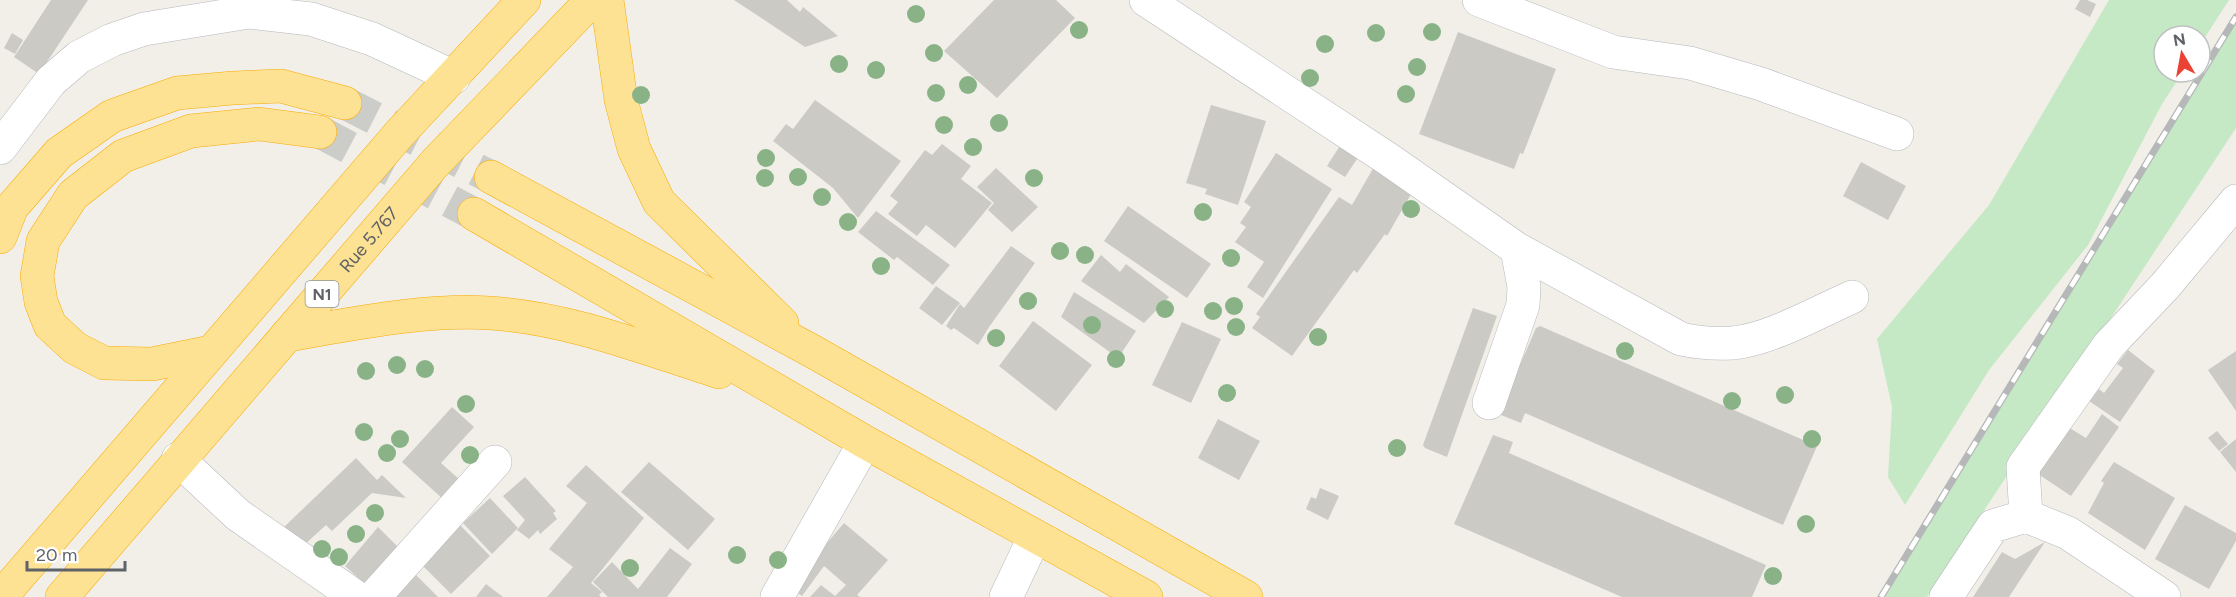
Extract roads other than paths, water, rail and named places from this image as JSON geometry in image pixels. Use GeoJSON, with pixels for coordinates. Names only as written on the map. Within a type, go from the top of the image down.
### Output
{"type":"FeatureCollection","features":[{"type":"Feature","properties":{"kind":"highway","name":"N1"},"geometry":{"type":"LineString","coordinates":[[1,597],[400,133],[524,0]]}},
{"type":"Feature","properties":{"kind":"highway","name":"Rue 5.767"},"geometry":{"type":"LineString","coordinates":[[62,597],[178,459],[436,162],[592,0]]}},
{"type":"Feature","properties":{"kind":"highway"},"geometry":{"type":"LineString","coordinates":[[607,0],[621,100],[634,149],[659,202],[812,351]]}},
{"type":"Feature","properties":{"kind":"highway"},"geometry":{"type":"LineString","coordinates":[[0,237],[12,207],[59,153],[112,116],[177,93],[233,88],[281,86],[345,103]]}},
{"type":"Feature","properties":{"kind":"highway"},"geometry":{"type":"LineString","coordinates":[[211,352],[152,364],[104,363],[75,348],[50,325],[41,302],[36,276],[43,241],[73,195],[123,156],[191,131],[259,124],[320,132]]}},
{"type":"Feature","properties":{"kind":"highway"},"geometry":{"type":"LineString","coordinates":[[491,177],[812,351],[1246,597]]}},
{"type":"Feature","properties":{"kind":"highway"},"geometry":{"type":"LineString","coordinates":[[474,214],[865,442],[1146,597]]}},
{"type":"Feature","properties":{"kind":"highway"},"geometry":{"type":"LineString","coordinates":[[287,335],[400,316],[490,313],[572,325],[780,391]]}},
{"type":"Feature","properties":{"kind":"street"},"geometry":{"type":"LineString","coordinates":[[1146,0],[1388,159],[1517,249],[1681,339],[1706,344],[1736,342],[1772,332],[1852,297]]}},
{"type":"Feature","properties":{"kind":"street"},"geometry":{"type":"LineString","coordinates":[[1479,0],[1613,52],[1690,63],[1761,84],[1897,134]]}},
{"type":"Feature","properties":{"kind":"street"},"geometry":{"type":"LineString","coordinates":[[0,148],[51,81],[79,57],[112,40],[144,29],[250,6],[311,19],[372,39],[454,76]]}},
{"type":"Feature","properties":{"kind":"street"},"geometry":{"type":"LineString","coordinates":[[2026,516],[2023,467],[2109,345],[2165,286],[2236,201]]}},
{"type":"Feature","properties":{"kind":"street"},"geometry":{"type":"LineString","coordinates":[[1489,403],[1523,305],[1524,287],[1517,249]]}},
{"type":"Feature","properties":{"kind":"street"},"geometry":{"type":"LineString","coordinates":[[777,597],[865,442]]}},
{"type":"Feature","properties":{"kind":"street"},"geometry":{"type":"LineString","coordinates":[[178,459],[238,515],[356,597]]}},
{"type":"Feature","properties":{"kind":"street"},"geometry":{"type":"LineString","coordinates":[[374,597],[495,462]]}},
{"type":"Feature","properties":{"kind":"street"},"geometry":{"type":"LineString","coordinates":[[1946,597],[1994,526],[2026,516],[2068,532],[2164,597]]}},
{"type":"Feature","properties":{"kind":"street"},"geometry":{"type":"LineString","coordinates":[[1006,597],[1035,536]]}},
{"type":"Feature","properties":{"kind":"tunnel"},"geometry":{"type":"LineString","coordinates":[[345,103],[491,177]]}},
{"type":"Feature","properties":{"kind":"tunnel"},"geometry":{"type":"LineString","coordinates":[[320,132],[474,214]]}},
{"type":"Feature","properties":{"kind":"railway"},"geometry":{"type":"LineString","coordinates":[[1881,597],[2236,17]]}}]}
